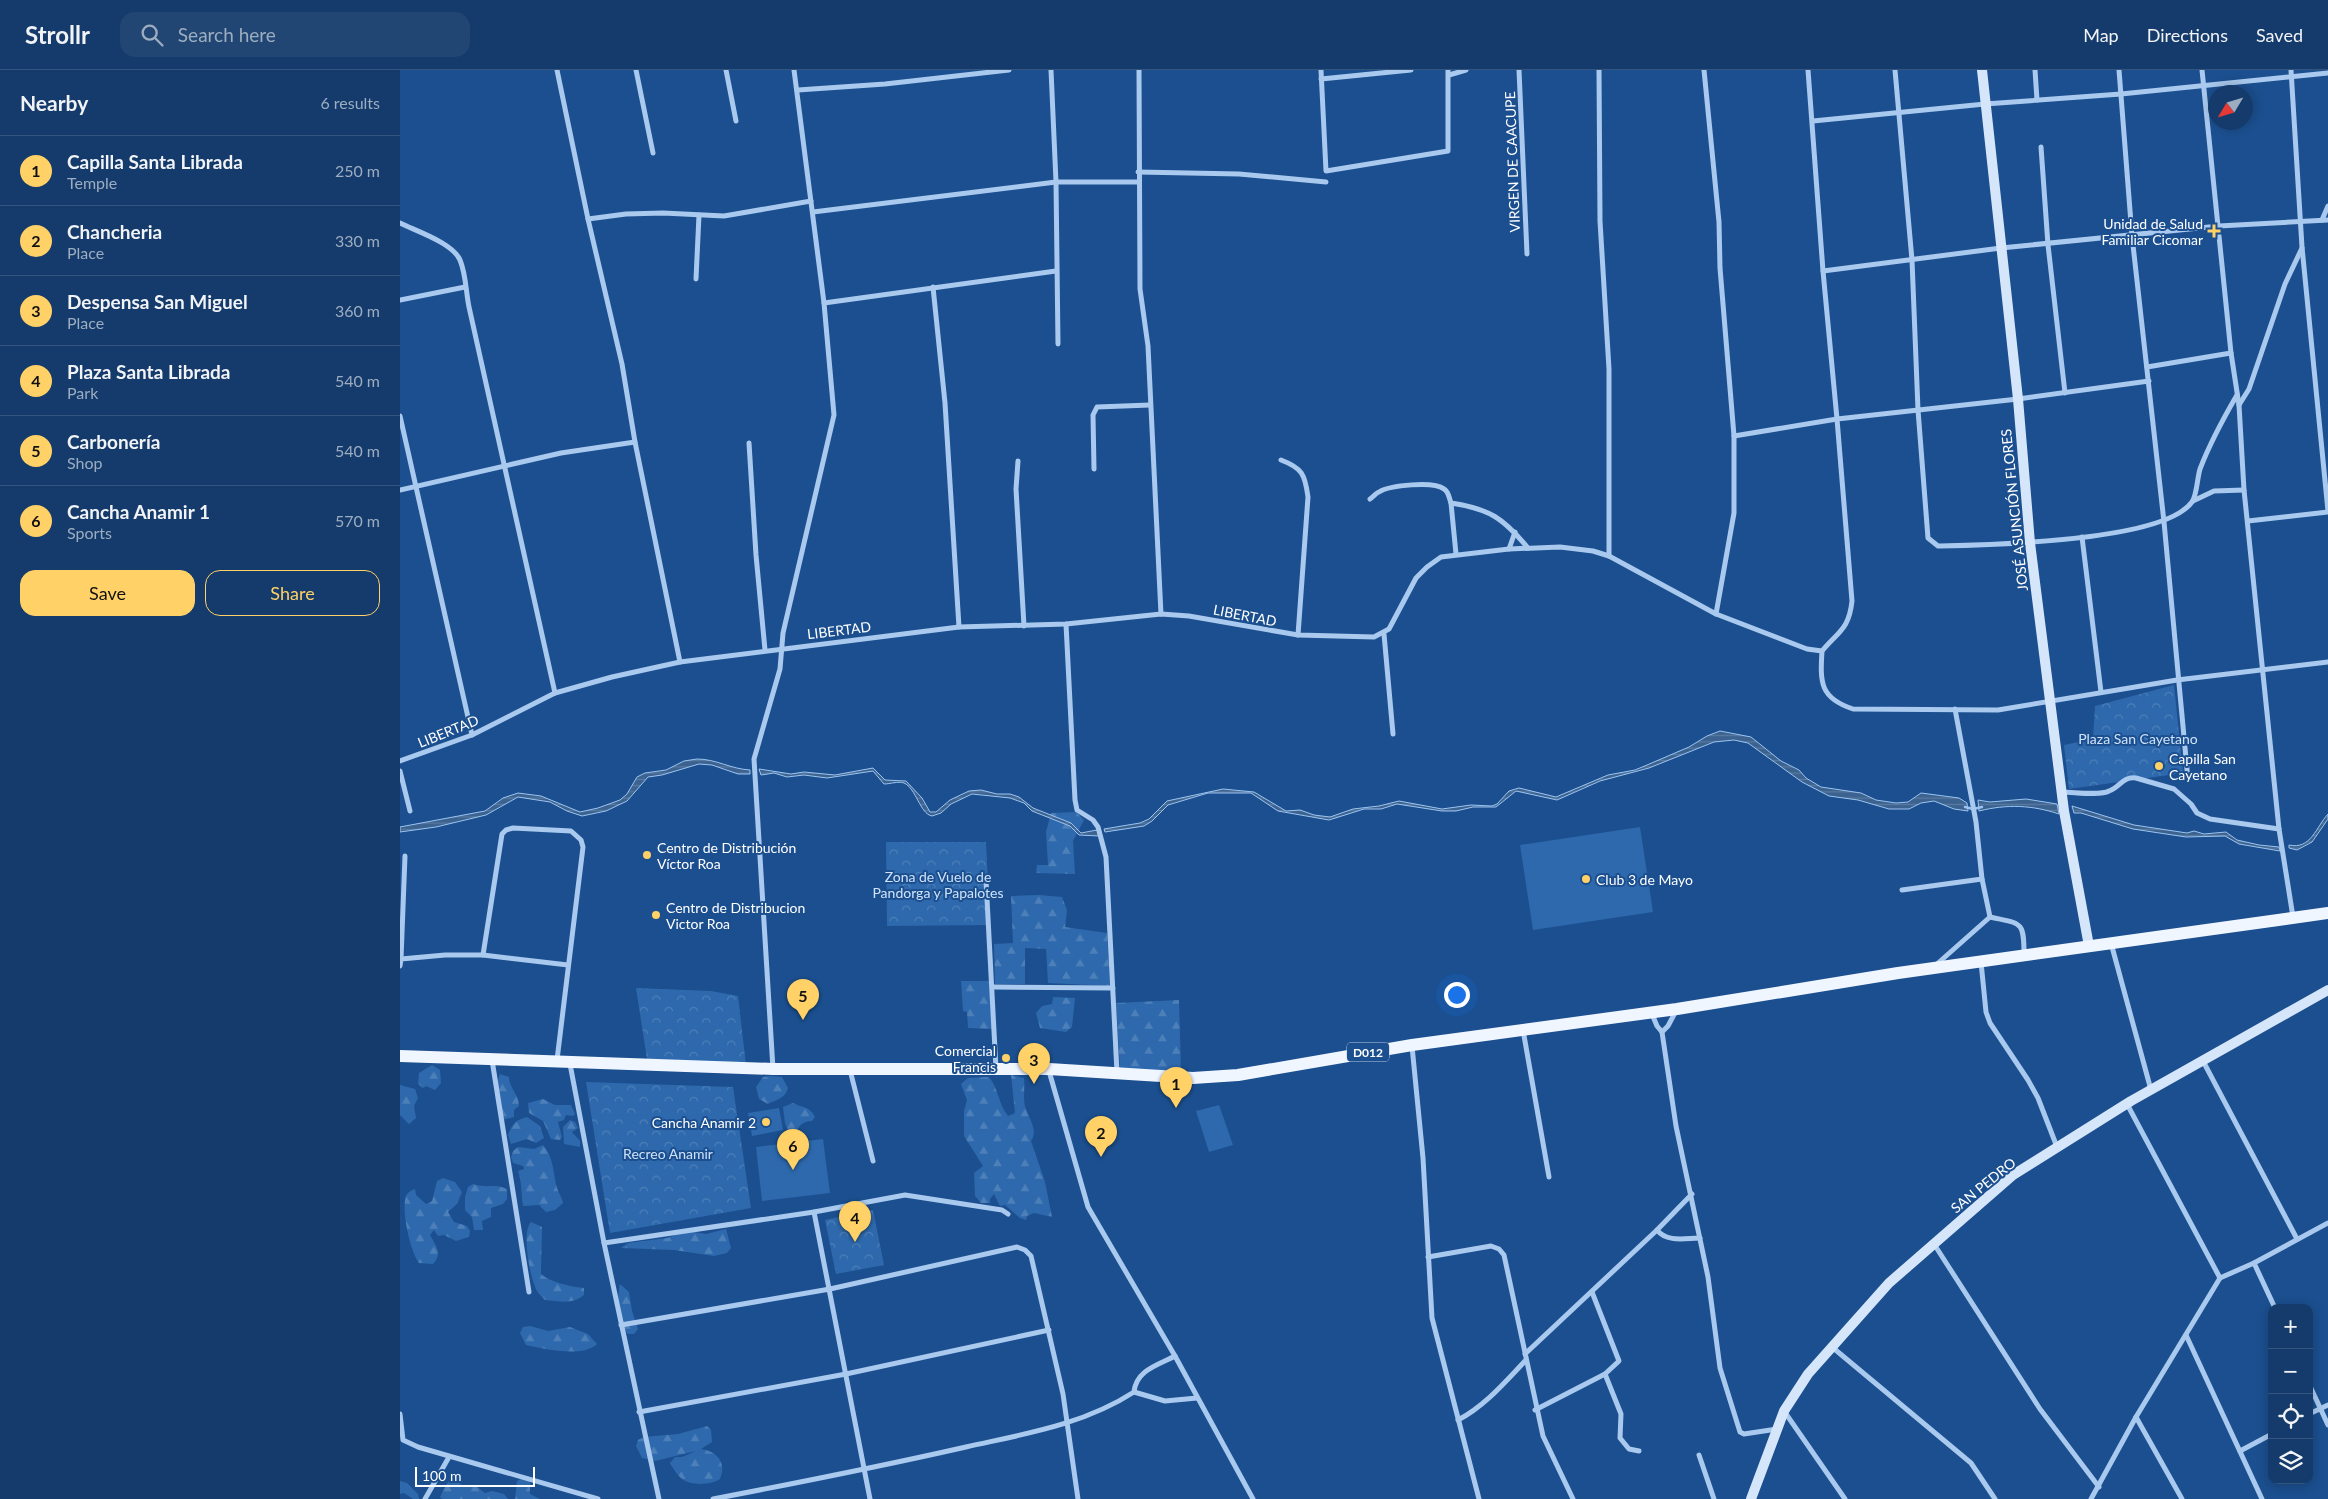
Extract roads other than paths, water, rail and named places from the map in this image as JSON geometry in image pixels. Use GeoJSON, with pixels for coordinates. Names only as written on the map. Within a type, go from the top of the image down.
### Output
{"type":"FeatureCollection","features":[{"type":"Feature","properties":{"kind":"main road","name":"D012"},"geometry":{"type":"LineString","coordinates":[[400,1056],[491,1058],[539,1062],[563,1061],[850,1070],[1049,1068],[1117,1072],[1179,1079],[1238,1074],[1412,1045],[1651,1011],[1677,1009],[1933,968],[2328,912]]}},
{"type":"Feature","properties":{"kind":"street"},"geometry":{"type":"LineString","coordinates":[[557,70],[588,219],[622,364],[635,442],[680,662]]}},
{"type":"Feature","properties":{"kind":"street"},"geometry":{"type":"LineString","coordinates":[[636,70],[654,153]]}},
{"type":"Feature","properties":{"kind":"street"},"geometry":{"type":"LineString","coordinates":[[726,70],[736,121]]}},
{"type":"Feature","properties":{"kind":"street"},"geometry":{"type":"LineString","coordinates":[[772,1068],[754,759],[780,669],[783,633],[834,414],[824,303],[794,70]]}},
{"type":"Feature","properties":{"kind":"street"},"geometry":{"type":"LineString","coordinates":[[798,90],[885,84],[1009,70]]}},
{"type":"Feature","properties":{"kind":"street"},"geometry":{"type":"LineString","coordinates":[[1051,70],[1056,182],[1058,344]]}},
{"type":"Feature","properties":{"kind":"street"},"geometry":{"type":"LineString","coordinates":[[1139,70],[1138,182],[1140,289],[1148,346],[1161,614]]}},
{"type":"Feature","properties":{"kind":"street"},"geometry":{"type":"LineString","coordinates":[[1321,70],[1326,171],[1448,151],[1449,72],[1466,70]]}},
{"type":"Feature","properties":{"kind":"street"},"geometry":{"type":"LineString","coordinates":[[1321,79],[1411,70]]}},
{"type":"Feature","properties":{"kind":"street","name":"VIRGEN DE CAACUPE"},"geometry":{"type":"LineString","coordinates":[[1519,70],[1527,254]]}},
{"type":"Feature","properties":{"kind":"street"},"geometry":{"type":"LineString","coordinates":[[1599,70],[1600,221],[1609,369],[1609,556]]}},
{"type":"Feature","properties":{"kind":"street"},"geometry":{"type":"LineString","coordinates":[[1704,70],[1719,222],[1720,268],[1734,436],[1734,513],[1716,614]]}},
{"type":"Feature","properties":{"kind":"street"},"geometry":{"type":"LineString","coordinates":[[1808,70],[1823,271],[1852,601],[1850,618],[1847,624],[1822,651],[1820,676],[1827,695],[1837,703],[1854,709],[1998,710],[2177,680],[2328,662]]}},
{"type":"Feature","properties":{"kind":"street"},"geometry":{"type":"LineString","coordinates":[[1895,70],[1912,260],[1918,410],[1928,538],[1938,546],[2030,543],[2082,538],[2164,522],[2177,515],[2193,501],[2214,492],[2244,490]]}},
{"type":"Feature","properties":{"kind":"street","name":"JOSÉ ASUNCIÓN FLORES"},"geometry":{"type":"LineString","coordinates":[[1982,70],[2018,399],[2030,543],[2049,702],[2061,792],[2089,946]]}},
{"type":"Feature","properties":{"kind":"street"},"geometry":{"type":"LineString","coordinates":[[2035,70],[2037,100]]}},
{"type":"Feature","properties":{"kind":"street"},"geometry":{"type":"LineString","coordinates":[[2119,70],[2132,236],[2164,522],[2177,680],[2188,780]]}},
{"type":"Feature","properties":{"kind":"street"},"geometry":{"type":"LineString","coordinates":[[2202,70],[2231,354],[2239,405],[2244,490],[2280,829],[2293,917]]}},
{"type":"Feature","properties":{"kind":"street"},"geometry":{"type":"LineString","coordinates":[[2248,521],[2328,511],[2302,248],[2302,220],[2291,70]]}},
{"type":"Feature","properties":{"kind":"street"},"geometry":{"type":"LineString","coordinates":[[1813,121],[1985,104],[2121,94],[2328,73]]}},
{"type":"Feature","properties":{"kind":"street"},"geometry":{"type":"LineString","coordinates":[[2041,147],[2048,244],[2065,392]]}},
{"type":"Feature","properties":{"kind":"street"},"geometry":{"type":"LineString","coordinates":[[1138,172],[1239,174],[1326,182]]}},
{"type":"Feature","properties":{"kind":"street"},"geometry":{"type":"LineString","coordinates":[[812,212],[1056,182],[1138,182]]}},
{"type":"Feature","properties":{"kind":"street"},"geometry":{"type":"LineString","coordinates":[[588,219],[644,214],[724,216],[811,201]]}},
{"type":"Feature","properties":{"kind":"street"},"geometry":{"type":"LineString","coordinates":[[1823,271],[2001,248],[2219,226],[2325,220],[2328,206]]}},
{"type":"Feature","properties":{"kind":"street"},"geometry":{"type":"LineString","coordinates":[[696,279],[700,215]]}},
{"type":"Feature","properties":{"kind":"street"},"geometry":{"type":"LineString","coordinates":[[400,223],[455,251],[460,261],[555,693]]}},
{"type":"Feature","properties":{"kind":"street"},"geometry":{"type":"LineString","coordinates":[[2239,405],[2249,389],[2285,284],[2302,248]]}},
{"type":"Feature","properties":{"kind":"street"},"geometry":{"type":"LineString","coordinates":[[824,303],[1056,271]]}},
{"type":"Feature","properties":{"kind":"street"},"geometry":{"type":"LineString","coordinates":[[400,300],[465,287]]}},
{"type":"Feature","properties":{"kind":"street"},"geometry":{"type":"LineString","coordinates":[[932,287],[945,403],[959,627]]}},
{"type":"Feature","properties":{"kind":"street"},"geometry":{"type":"LineString","coordinates":[[2148,367],[2231,354]]}},
{"type":"Feature","properties":{"kind":"street"},"geometry":{"type":"LineString","coordinates":[[1734,436],[1837,419],[2018,399],[2149,381]]}},
{"type":"Feature","properties":{"kind":"street"},"geometry":{"type":"LineString","coordinates":[[2193,501],[2197,479],[2208,450],[2237,395]]}},
{"type":"Feature","properties":{"kind":"street"},"geometry":{"type":"LineString","coordinates":[[1094,469],[1093,415],[1095,409],[1097,407],[1150,404]]}},
{"type":"Feature","properties":{"kind":"street"},"geometry":{"type":"LineString","coordinates":[[400,416],[472,735]]}},
{"type":"Feature","properties":{"kind":"street"},"geometry":{"type":"LineString","coordinates":[[400,490],[561,453],[635,442]]}},
{"type":"Feature","properties":{"kind":"street"},"geometry":{"type":"LineString","coordinates":[[749,443],[765,650]]}},
{"type":"Feature","properties":{"kind":"street"},"geometry":{"type":"LineString","coordinates":[[1281,460],[1296,466],[1306,480],[1308,497],[1298,635]]}},
{"type":"Feature","properties":{"kind":"street"},"geometry":{"type":"LineString","coordinates":[[1018,461],[1016,489],[1024,626]]}},
{"type":"Feature","properties":{"kind":"street"},"geometry":{"type":"LineString","coordinates":[[1370,499],[1380,491],[1391,488],[1427,485],[1445,489],[1451,503],[1456,554]]}},
{"type":"Feature","properties":{"kind":"street"},"geometry":{"type":"LineString","coordinates":[[1451,503],[1483,509],[1514,532],[1528,548]]}},
{"type":"Feature","properties":{"kind":"street"},"geometry":{"type":"LineString","coordinates":[[1509,548],[1514,532]]}},
{"type":"Feature","properties":{"kind":"street"},"geometry":{"type":"LineString","coordinates":[[2082,538],[2101,692]]}},
{"type":"Feature","properties":{"kind":"street"},"geometry":{"type":"LineString","coordinates":[[1393,734],[1384,634],[1390,629],[1416,578],[1441,557],[1456,554],[1509,548],[1560,547],[1592,551],[1609,556],[1716,614],[1807,649],[1822,651]]}},
{"type":"Feature","properties":{"kind":"street","name":"LIBERTAD"},"geometry":{"type":"LineString","coordinates":[[400,762],[472,735],[555,693],[612,677],[680,662],[765,650],[959,627],[1066,624],[1161,614],[1189,616],[1298,635],[1374,637],[1384,634]]}},
{"type":"Feature","properties":{"kind":"street"},"geometry":{"type":"LineString","coordinates":[[1066,624],[1075,800],[1077,810],[1093,820],[1098,827],[1106,856],[1117,1072]]}},
{"type":"Feature","properties":{"kind":"street"},"geometry":{"type":"LineString","coordinates":[[1955,709],[1975,814],[1982,879],[1990,917]]}},
{"type":"Feature","properties":{"kind":"street"},"geometry":{"type":"LineString","coordinates":[[400,771],[410,811]]}},
{"type":"Feature","properties":{"kind":"street"},"geometry":{"type":"LineString","coordinates":[[2061,792],[2106,793],[2130,777],[2136,778],[2174,789],[2191,804],[2197,814],[2210,820],[2280,829]]}},
{"type":"Feature","properties":{"kind":"street"},"geometry":{"type":"LineString","coordinates":[[483,956],[502,834],[506,830],[513,828],[571,832],[581,840],[583,847],[568,964],[563,1061],[658,1499]]}},
{"type":"Feature","properties":{"kind":"street"},"geometry":{"type":"LineString","coordinates":[[400,966],[405,856]]}},
{"type":"Feature","properties":{"kind":"street"},"geometry":{"type":"LineString","coordinates":[[1902,890],[1982,879]]}},
{"type":"Feature","properties":{"kind":"street"},"geometry":{"type":"LineString","coordinates":[[986,880],[996,1069]]}},
{"type":"Feature","properties":{"kind":"street"},"geometry":{"type":"LineString","coordinates":[[1990,917],[2018,923],[2023,929],[2024,955]]}},
{"type":"Feature","properties":{"kind":"street"},"geometry":{"type":"LineString","coordinates":[[1933,968],[1990,917]]}},
{"type":"Feature","properties":{"kind":"street"},"geometry":{"type":"LineString","coordinates":[[2111,943],[2151,1090]]}},
{"type":"Feature","properties":{"kind":"street"},"geometry":{"type":"LineString","coordinates":[[401,959],[445,955],[483,956],[568,964]]}},
{"type":"Feature","properties":{"kind":"street"},"geometry":{"type":"LineString","coordinates":[[1981,962],[1986,1012],[1990,1023],[2035,1092],[2058,1147]]}},
{"type":"Feature","properties":{"kind":"street"},"geometry":{"type":"LineString","coordinates":[[993,987],[1113,988]]}},
{"type":"Feature","properties":{"kind":"street","name":"SAN PEDRO"},"geometry":{"type":"LineString","coordinates":[[1751,1499],[1784,1411],[1808,1374],[1889,1283],[2013,1175],[2127,1104],[2328,990]]}},
{"type":"Feature","properties":{"kind":"street"},"geometry":{"type":"LineString","coordinates":[[1662,1032],[1668,1026],[1677,1009]]}},
{"type":"Feature","properties":{"kind":"street"},"geometry":{"type":"LineString","coordinates":[[1651,1011],[1657,1026],[1662,1032],[1676,1126],[1692,1194],[1708,1277],[1720,1368],[1738,1429],[1744,1434],[1777,1429]]}},
{"type":"Feature","properties":{"kind":"street"},"geometry":{"type":"LineString","coordinates":[[1523,1029],[1550,1177]]}},
{"type":"Feature","properties":{"kind":"street"},"geometry":{"type":"LineString","coordinates":[[1412,1045],[1423,1158],[1432,1318],[1479,1499]]}},
{"type":"Feature","properties":{"kind":"street"},"geometry":{"type":"LineString","coordinates":[[491,1058],[529,1292]]}},
{"type":"Feature","properties":{"kind":"street"},"geometry":{"type":"LineString","coordinates":[[2203,1061],[2297,1239]]}},
{"type":"Feature","properties":{"kind":"street"},"geometry":{"type":"LineString","coordinates":[[1049,1068],[1088,1206],[1175,1356],[1253,1499]]}},
{"type":"Feature","properties":{"kind":"street"},"geometry":{"type":"LineString","coordinates":[[850,1070],[873,1161]]}},
{"type":"Feature","properties":{"kind":"street"},"geometry":{"type":"LineString","coordinates":[[2127,1104],[2220,1278]]}},
{"type":"Feature","properties":{"kind":"street"},"geometry":{"type":"LineString","coordinates":[[1458,1420],[1471,1413],[1483,1403],[1525,1357],[1692,1194]]}},
{"type":"Feature","properties":{"kind":"street"},"geometry":{"type":"LineString","coordinates":[[604,1243],[814,1212],[890,1197],[905,1196],[1002,1210],[1008,1214]]}},
{"type":"Feature","properties":{"kind":"street"},"geometry":{"type":"LineString","coordinates":[[814,1212],[870,1499]]}},
{"type":"Feature","properties":{"kind":"street"},"geometry":{"type":"LineString","coordinates":[[2091,1499],[2136,1417],[2220,1278],[2254,1263],[2328,1223]]}},
{"type":"Feature","properties":{"kind":"street"},"geometry":{"type":"LineString","coordinates":[[1657,1230],[1668,1239],[1700,1238]]}},
{"type":"Feature","properties":{"kind":"street"},"geometry":{"type":"LineString","coordinates":[[1934,1244],[2040,1409],[2099,1487]]}},
{"type":"Feature","properties":{"kind":"street"},"geometry":{"type":"LineString","coordinates":[[1428,1257],[1491,1246],[1499,1249],[1504,1255],[1542,1436],[1572,1499]]}},
{"type":"Feature","properties":{"kind":"street"},"geometry":{"type":"LineString","coordinates":[[621,1325],[830,1289],[1017,1247],[1025,1250],[1031,1256],[1050,1330],[1063,1394],[1078,1499]]}},
{"type":"Feature","properties":{"kind":"street"},"geometry":{"type":"LineString","coordinates":[[2254,1263],[2273,1304]]}},
{"type":"Feature","properties":{"kind":"street"},"geometry":{"type":"LineString","coordinates":[[1536,1410],[1605,1374],[1617,1365],[1618,1355],[1592,1292]]}},
{"type":"Feature","properties":{"kind":"street"},"geometry":{"type":"LineString","coordinates":[[639,1412],[846,1374],[1050,1330]]}},
{"type":"Feature","properties":{"kind":"street"},"geometry":{"type":"LineString","coordinates":[[2186,1335],[2262,1499]]}},
{"type":"Feature","properties":{"kind":"street"},"geometry":{"type":"LineString","coordinates":[[1832,1347],[1971,1463],[1995,1499]]}},
{"type":"Feature","properties":{"kind":"street"},"geometry":{"type":"LineString","coordinates":[[1134,1392],[1135,1381],[1142,1373],[1175,1356]]}},
{"type":"Feature","properties":{"kind":"street"},"geometry":{"type":"LineString","coordinates":[[1605,1374],[1621,1414],[1620,1438],[1629,1449],[1639,1451]]}},
{"type":"Feature","properties":{"kind":"street"},"geometry":{"type":"LineString","coordinates":[[713,1499],[865,1470],[1066,1424],[1098,1412],[1134,1392],[1165,1401],[1197,1398]]}},
{"type":"Feature","properties":{"kind":"street"},"geometry":{"type":"LineString","coordinates":[[2313,1393],[2328,1425]]}},
{"type":"Feature","properties":{"kind":"street"},"geometry":{"type":"LineString","coordinates":[[2313,1412],[2328,1404]]}},
{"type":"Feature","properties":{"kind":"street"},"geometry":{"type":"LineString","coordinates":[[1784,1411],[1845,1499]]}},
{"type":"Feature","properties":{"kind":"street"},"geometry":{"type":"LineString","coordinates":[[400,1414],[401,1440],[449,1457],[598,1499]]}},
{"type":"Feature","properties":{"kind":"street"},"geometry":{"type":"LineString","coordinates":[[2136,1417],[2182,1499]]}},
{"type":"Feature","properties":{"kind":"street"},"geometry":{"type":"LineString","coordinates":[[2240,1451],[2268,1436]]}},
{"type":"Feature","properties":{"kind":"street"},"geometry":{"type":"LineString","coordinates":[[1699,1455],[1714,1499]]}},
{"type":"Feature","properties":{"kind":"street"},"geometry":{"type":"LineString","coordinates":[[425,1499],[449,1457]]}},
{"type":"Feature","properties":{"kind":"waterway"},"geometry":{"type":"LineString","coordinates":[[1965,807],[1973,809],[1982,807]]}},
{"type":"Feature","properties":{"kind":"place","name":"Unidad de Salud Familiar Cicomar"},"geometry":{"type":"Point","coordinates":[2214,231]}},
{"type":"Feature","properties":{"kind":"place","name":"Capilla San Cayetano"},"geometry":{"type":"Point","coordinates":[2159,766]}},
{"type":"Feature","properties":{"kind":"place","name":"Centro de Distribución Víctor Roa"},"geometry":{"type":"Point","coordinates":[647,855]}},
{"type":"Feature","properties":{"kind":"place","name":"Club 3 de Mayo"},"geometry":{"type":"Point","coordinates":[1586,879]}},
{"type":"Feature","properties":{"kind":"place","name":"Centro de Distribucion Victor Roa"},"geometry":{"type":"Point","coordinates":[656,915]}},
{"type":"Feature","properties":{"kind":"place","name":"Carbonería"},"geometry":{"type":"Point","coordinates":[803,1020]}},
{"type":"Feature","properties":{"kind":"place","name":"Comercial Francis"},"geometry":{"type":"Point","coordinates":[1006,1058]}},
{"type":"Feature","properties":{"kind":"place","name":"Despensa San Miguel"},"geometry":{"type":"Point","coordinates":[1034,1084]}},
{"type":"Feature","properties":{"kind":"place","name":"Capilla Santa Librada"},"geometry":{"type":"Point","coordinates":[1176,1108]}},
{"type":"Feature","properties":{"kind":"place","name":"Cancha Anamir 2"},"geometry":{"type":"Point","coordinates":[766,1122]}},
{"type":"Feature","properties":{"kind":"place","name":"Chancheria"},"geometry":{"type":"Point","coordinates":[1101,1157]}},
{"type":"Feature","properties":{"kind":"place","name":"Cancha Anamir 1"},"geometry":{"type":"Point","coordinates":[793,1170]}},
{"type":"Feature","properties":{"kind":"place","name":"Plaza Santa Librada"},"geometry":{"type":"Point","coordinates":[855,1242]}},
{"type":"Feature","properties":{"kind":"park label","name":"Plaza San Cayetano"},"geometry":{"type":"Point","coordinates":[2138,738]}},
{"type":"Feature","properties":{"kind":"park label","name":"Zona de Vuelo de Pandorga y Papalotes"},"geometry":{"type":"Point","coordinates":[938,884]}},
{"type":"Feature","properties":{"kind":"park label","name":"Recreo Anamir"},"geometry":{"type":"Point","coordinates":[668,1153]}}]}
